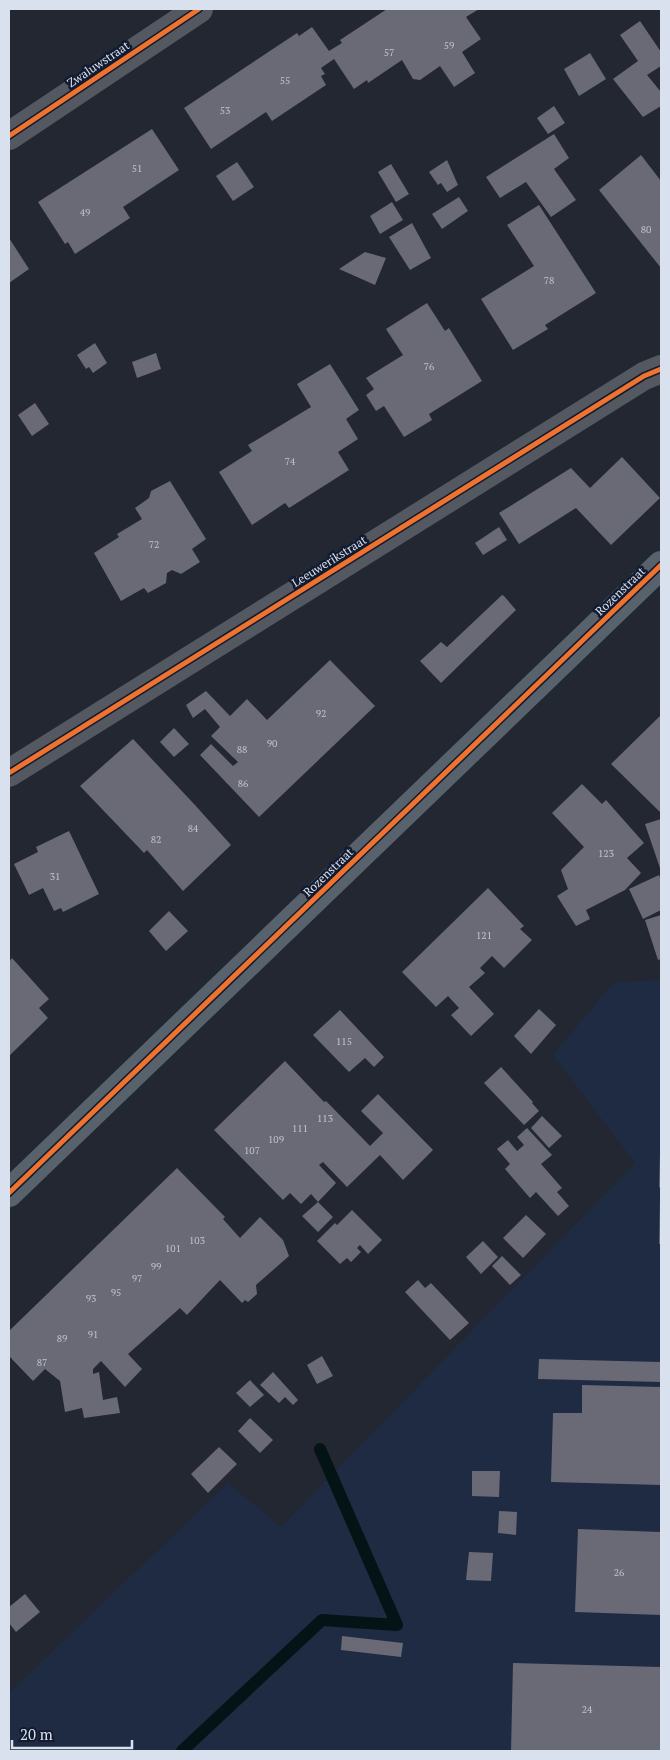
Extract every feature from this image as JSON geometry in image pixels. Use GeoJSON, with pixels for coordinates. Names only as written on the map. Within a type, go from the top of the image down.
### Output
{"type":"FeatureCollection","features":[{"type":"Feature","properties":{"kind":"main road","name":"Rozenstraat"},"geometry":{"type":"LineString","coordinates":[[9,1193],[661,565]]}},
{"type":"Feature","properties":{"kind":"street","name":"Zwaluwstraat"},"geometry":{"type":"LineString","coordinates":[[9,136],[199,9]]}},
{"type":"Feature","properties":{"kind":"street","name":"Leeuwerikstraat"},"geometry":{"type":"LineString","coordinates":[[9,773],[644,376],[661,369]]}},
{"type":"Feature","properties":{"kind":"shaded area"},"geometry":{"type":"Polygon","coordinates":[[[661,980],[661,1751],[9,1751],[9,1693],[228,1483],[281,1527],[635,1163],[553,1055],[614,982],[661,980]]]}},
{"type":"Feature","properties":{"kind":"building"},"geometry":{"type":"Polygon","coordinates":[[[387,9],[479,9],[466,17],[481,39],[462,52],[475,73],[454,87],[440,66],[420,80],[413,79],[402,60],[368,83],[367,80],[354,89],[334,59],[321,68],[325,74],[321,76],[326,85],[272,121],[266,112],[211,149],[184,108],[297,33],[299,36],[312,27],[329,51],[342,43],[340,40],[387,9]]]}},
{"type":"Feature","properties":{"kind":"building"},"geometry":{"type":"Polygon","coordinates":[[[640,21],[661,52],[661,66],[647,75],[661,92],[661,106],[643,117],[613,79],[638,61],[620,35],[640,21]]]}},
{"type":"Feature","properties":{"kind":"building"},"geometry":{"type":"Polygon","coordinates":[[[590,53],[606,79],[579,96],[564,69],[590,53]]]}},
{"type":"Feature","properties":{"kind":"building"},"geometry":{"type":"Polygon","coordinates":[[[554,106],[565,123],[548,134],[537,118],[554,106]]]}},
{"type":"Feature","properties":{"kind":"building"},"geometry":{"type":"Polygon","coordinates":[[[152,129],[179,170],[123,207],[130,218],[75,254],[68,242],[65,244],[38,202],[152,129]]]}},
{"type":"Feature","properties":{"kind":"building"},"geometry":{"type":"Polygon","coordinates":[[[554,134],[569,158],[554,169],[576,200],[551,217],[526,182],[500,198],[486,177],[554,134]]]}},
{"type":"Feature","properties":{"kind":"building"},"geometry":{"type":"Polygon","coordinates":[[[641,155],[661,181],[661,268],[599,190],[641,155]]]}},
{"type":"Feature","properties":{"kind":"building"},"geometry":{"type":"Polygon","coordinates":[[[447,160],[458,185],[447,192],[441,183],[438,185],[429,172],[447,160]]]}},
{"type":"Feature","properties":{"kind":"building"},"geometry":{"type":"Polygon","coordinates":[[[237,162],[254,187],[233,201],[216,176],[237,162]]]}},
{"type":"Feature","properties":{"kind":"building"},"geometry":{"type":"Polygon","coordinates":[[[391,164],[409,194],[396,202],[378,172],[391,164]]]}},
{"type":"Feature","properties":{"kind":"building"},"geometry":{"type":"Polygon","coordinates":[[[459,197],[468,211],[442,229],[432,214],[459,197]]]}},
{"type":"Feature","properties":{"kind":"building"},"geometry":{"type":"Polygon","coordinates":[[[392,202],[403,220],[380,234],[370,216],[392,202]]]}},
{"type":"Feature","properties":{"kind":"building"},"geometry":{"type":"Polygon","coordinates":[[[539,205],[596,293],[545,325],[548,329],[513,350],[481,299],[534,266],[507,225],[539,205]]]}},
{"type":"Feature","properties":{"kind":"building"},"geometry":{"type":"Polygon","coordinates":[[[412,223],[431,258],[410,270],[389,237],[412,223]]]}},
{"type":"Feature","properties":{"kind":"building"},"geometry":{"type":"Polygon","coordinates":[[[9,238],[29,269],[9,283],[9,238]]]}},
{"type":"Feature","properties":{"kind":"building"},"geometry":{"type":"Polygon","coordinates":[[[365,252],[386,258],[375,285],[339,269],[365,252]]]}},
{"type":"Feature","properties":{"kind":"building"},"geometry":{"type":"Polygon","coordinates":[[[427,303],[445,331],[449,328],[482,381],[429,414],[432,420],[404,437],[384,406],[376,411],[366,395],[374,389],[366,378],[403,355],[386,329],[427,303]]]}},
{"type":"Feature","properties":{"kind":"building"},"geometry":{"type":"Polygon","coordinates":[[[95,343],[107,363],[93,373],[89,367],[86,369],[77,355],[95,343]]]}},
{"type":"Feature","properties":{"kind":"building"},"geometry":{"type":"Polygon","coordinates":[[[156,353],[161,369],[137,378],[132,362],[156,353]]]}},
{"type":"Feature","properties":{"kind":"building"},"geometry":{"type":"Polygon","coordinates":[[[330,364],[359,410],[346,419],[358,439],[338,452],[349,470],[289,508],[285,503],[252,525],[219,472],[252,451],[248,445],[311,407],[297,384],[330,364]]]}},
{"type":"Feature","properties":{"kind":"building"},"geometry":{"type":"Polygon","coordinates":[[[35,403],[49,424],[32,436],[18,415],[35,403]]]}},
{"type":"Feature","properties":{"kind":"building"},"geometry":{"type":"Polygon","coordinates":[[[622,457],[660,498],[611,545],[576,508],[519,544],[499,513],[571,468],[590,488],[622,457]]]}},
{"type":"Feature","properties":{"kind":"building"},"geometry":{"type":"Polygon","coordinates":[[[170,481],[206,539],[192,549],[200,562],[181,574],[172,570],[167,573],[166,583],[148,593],[144,588],[121,601],[94,553],[119,537],[117,534],[142,519],[135,508],[149,498],[151,491],[170,481]]]}},
{"type":"Feature","properties":{"kind":"building"},"geometry":{"type":"Polygon","coordinates":[[[499,527],[507,540],[483,555],[475,543],[499,527]]]}},
{"type":"Feature","properties":{"kind":"building"},"geometry":{"type":"Polygon","coordinates":[[[502,595],[516,610],[441,683],[420,661],[441,642],[447,647],[502,595]]]}},
{"type":"Feature","properties":{"kind":"building"},"geometry":{"type":"Polygon","coordinates":[[[330,660],[375,706],[259,817],[200,755],[211,744],[233,766],[238,762],[211,736],[220,727],[205,709],[193,718],[186,705],[206,691],[230,716],[247,699],[267,720],[330,660]]]}},
{"type":"Feature","properties":{"kind":"building"},"geometry":{"type":"Polygon","coordinates":[[[661,715],[661,813],[611,764],[661,715]]]}},
{"type":"Feature","properties":{"kind":"building"},"geometry":{"type":"Polygon","coordinates":[[[174,728],[189,744],[174,757],[160,742],[174,728]]]}},
{"type":"Feature","properties":{"kind":"building"},"geometry":{"type":"Polygon","coordinates":[[[133,739],[231,845],[183,891],[147,850],[144,853],[80,786],[133,739]]]}},
{"type":"Feature","properties":{"kind":"building"},"geometry":{"type":"Polygon","coordinates":[[[582,784],[602,804],[606,800],[644,843],[627,858],[641,873],[625,890],[586,910],[590,919],[576,926],[557,896],[568,889],[561,870],[584,847],[552,813],[582,784]]]}},
{"type":"Feature","properties":{"kind":"building"},"geometry":{"type":"Polygon","coordinates":[[[661,819],[661,871],[645,824],[661,819]]]}},
{"type":"Feature","properties":{"kind":"building"},"geometry":{"type":"Polygon","coordinates":[[[69,831],[99,894],[63,912],[61,908],[54,911],[43,888],[29,895],[14,864],[38,852],[36,847],[69,831]]]}},
{"type":"Feature","properties":{"kind":"building"},"geometry":{"type":"Polygon","coordinates":[[[659,875],[661,881],[661,910],[643,919],[629,889],[659,875]]]}},
{"type":"Feature","properties":{"kind":"building"},"geometry":{"type":"Polygon","coordinates":[[[488,888],[524,926],[520,929],[532,940],[504,968],[492,956],[480,968],[485,973],[469,987],[494,1014],[471,1036],[451,1015],[459,1008],[448,996],[436,1007],[402,972],[488,888]]]}},
{"type":"Feature","properties":{"kind":"building"},"geometry":{"type":"Polygon","coordinates":[[[169,911],[188,931],[166,951],[149,931],[169,911]]]}},
{"type":"Feature","properties":{"kind":"building"},"geometry":{"type":"Polygon","coordinates":[[[661,915],[661,959],[658,960],[645,920],[661,915]]]}},
{"type":"Feature","properties":{"kind":"building"},"geometry":{"type":"Polygon","coordinates":[[[12,958],[49,999],[39,1008],[48,1018],[9,1056],[9,962],[12,958]]]}},
{"type":"Feature","properties":{"kind":"building"},"geometry":{"type":"Polygon","coordinates":[[[539,1009],[556,1025],[531,1054],[514,1036],[539,1009]]]}},
{"type":"Feature","properties":{"kind":"building"},"geometry":{"type":"Polygon","coordinates":[[[340,1010],[384,1057],[374,1067],[365,1058],[349,1072],[313,1035],[340,1010]]]}},
{"type":"Feature","properties":{"kind":"building"},"geometry":{"type":"Polygon","coordinates":[[[285,1061],[370,1146],[383,1133],[361,1111],[378,1094],[433,1150],[403,1180],[380,1155],[347,1187],[323,1162],[319,1165],[336,1183],[318,1202],[311,1194],[301,1204],[290,1193],[283,1200],[214,1130],[285,1061]]]}},
{"type":"Feature","properties":{"kind":"building"},"geometry":{"type":"Polygon","coordinates":[[[501,1067],[539,1111],[524,1125],[484,1083],[501,1067]]]}},
{"type":"Feature","properties":{"kind":"building"},"geometry":{"type":"Polygon","coordinates":[[[542,1116],[562,1136],[549,1148],[531,1128],[542,1116]]]}},
{"type":"Feature","properties":{"kind":"building"},"geometry":{"type":"Polygon","coordinates":[[[527,1128],[552,1155],[541,1164],[562,1188],[557,1192],[569,1206],[558,1216],[536,1192],[530,1198],[505,1169],[510,1164],[497,1149],[508,1140],[517,1151],[524,1145],[517,1137],[527,1128]]]}},
{"type":"Feature","properties":{"kind":"building"},"geometry":{"type":"Polygon","coordinates":[[[661,1153],[661,1188],[659,1187],[661,1153]]]}},
{"type":"Feature","properties":{"kind":"building"},"geometry":{"type":"Polygon","coordinates":[[[177,1168],[225,1217],[223,1219],[240,1238],[260,1217],[283,1240],[289,1256],[256,1285],[257,1294],[248,1302],[245,1300],[242,1303],[220,1280],[187,1315],[180,1308],[128,1354],[142,1369],[125,1387],[101,1361],[93,1369],[93,1374],[99,1372],[103,1400],[117,1397],[120,1413],[84,1418],[82,1408],[65,1412],[60,1381],[45,1369],[33,1381],[9,1356],[9,1331],[177,1168]]]}},
{"type":"Feature","properties":{"kind":"building"},"geometry":{"type":"Polygon","coordinates":[[[660,1198],[661,1244],[659,1244],[660,1198]]]}},
{"type":"Feature","properties":{"kind":"building"},"geometry":{"type":"Polygon","coordinates":[[[318,1202],[333,1217],[318,1232],[302,1216],[318,1202]]]}},
{"type":"Feature","properties":{"kind":"building"},"geometry":{"type":"Polygon","coordinates":[[[352,1210],[382,1240],[368,1254],[360,1245],[357,1248],[361,1252],[351,1262],[347,1258],[340,1264],[317,1241],[335,1223],[337,1225],[352,1210]]]}},
{"type":"Feature","properties":{"kind":"building"},"geometry":{"type":"Polygon","coordinates":[[[526,1215],[546,1234],[523,1258],[503,1238],[526,1215]]]}},
{"type":"Feature","properties":{"kind":"building"},"geometry":{"type":"Polygon","coordinates":[[[483,1241],[498,1257],[481,1274],[466,1257],[483,1241]]]}},
{"type":"Feature","properties":{"kind":"building"},"geometry":{"type":"Polygon","coordinates":[[[502,1256],[521,1275],[510,1285],[492,1266],[502,1256]]]}},
{"type":"Feature","properties":{"kind":"building"},"geometry":{"type":"Polygon","coordinates":[[[418,1280],[425,1288],[431,1283],[469,1323],[450,1340],[405,1292],[418,1280]]]}},
{"type":"Feature","properties":{"kind":"building"},"geometry":{"type":"Polygon","coordinates":[[[322,1356],[333,1376],[317,1384],[307,1365],[322,1356]]]}},
{"type":"Feature","properties":{"kind":"building"},"geometry":{"type":"Polygon","coordinates":[[[539,1359],[661,1362],[661,1382],[538,1379],[539,1359]]]}},
{"type":"Feature","properties":{"kind":"building"},"geometry":{"type":"Polygon","coordinates":[[[273,1372],[298,1400],[293,1405],[285,1397],[279,1403],[260,1385],[273,1372]]]}},
{"type":"Feature","properties":{"kind":"building"},"geometry":{"type":"Polygon","coordinates":[[[250,1380],[264,1395],[250,1407],[236,1393],[250,1380]]]}},
{"type":"Feature","properties":{"kind":"building"},"geometry":{"type":"Polygon","coordinates":[[[582,1385],[661,1387],[661,1485],[551,1482],[553,1413],[582,1413],[582,1385]]]}},
{"type":"Feature","properties":{"kind":"building"},"geometry":{"type":"Polygon","coordinates":[[[250,1418],[273,1440],[260,1453],[238,1431],[250,1418]]]}},
{"type":"Feature","properties":{"kind":"building"},"geometry":{"type":"Polygon","coordinates":[[[219,1447],[237,1464],[208,1493],[191,1474],[219,1447]]]}},
{"type":"Feature","properties":{"kind":"building"},"geometry":{"type":"Polygon","coordinates":[[[472,1471],[500,1471],[499,1497],[472,1496],[472,1471]]]}},
{"type":"Feature","properties":{"kind":"building"},"geometry":{"type":"Polygon","coordinates":[[[499,1511],[517,1512],[516,1535],[498,1533],[499,1511]]]}},
{"type":"Feature","properties":{"kind":"building"},"geometry":{"type":"Polygon","coordinates":[[[578,1529],[661,1532],[661,1615],[575,1612],[578,1529]]]}},
{"type":"Feature","properties":{"kind":"building"},"geometry":{"type":"Polygon","coordinates":[[[469,1552],[493,1553],[491,1581],[466,1580],[469,1552]]]}},
{"type":"Feature","properties":{"kind":"building"},"geometry":{"type":"Polygon","coordinates":[[[25,1594],[40,1612],[16,1632],[9,1623],[9,1607],[25,1594]]]}},
{"type":"Feature","properties":{"kind":"building"},"geometry":{"type":"Polygon","coordinates":[[[342,1636],[403,1643],[401,1657],[341,1650],[342,1636]]]}},
{"type":"Feature","properties":{"kind":"building"},"geometry":{"type":"Polygon","coordinates":[[[513,1663],[661,1667],[661,1751],[511,1751],[513,1663]]]}},
{"type":"Feature","properties":{"kind":"waterway"},"geometry":{"type":"LineString","coordinates":[[182,1751],[322,1620],[397,1625],[320,1449]]}},
{"type":"Feature","properties":{"kind":"cycle path"},"geometry":{"type":"LineString","coordinates":[[9,136],[199,9]]}},
{"type":"Feature","properties":{"kind":"cycle path"},"geometry":{"type":"LineString","coordinates":[[9,773],[644,376],[661,369]]}},
{"type":"Feature","properties":{"kind":"cycle path"},"geometry":{"type":"LineString","coordinates":[[9,1193],[661,565]]}}]}
